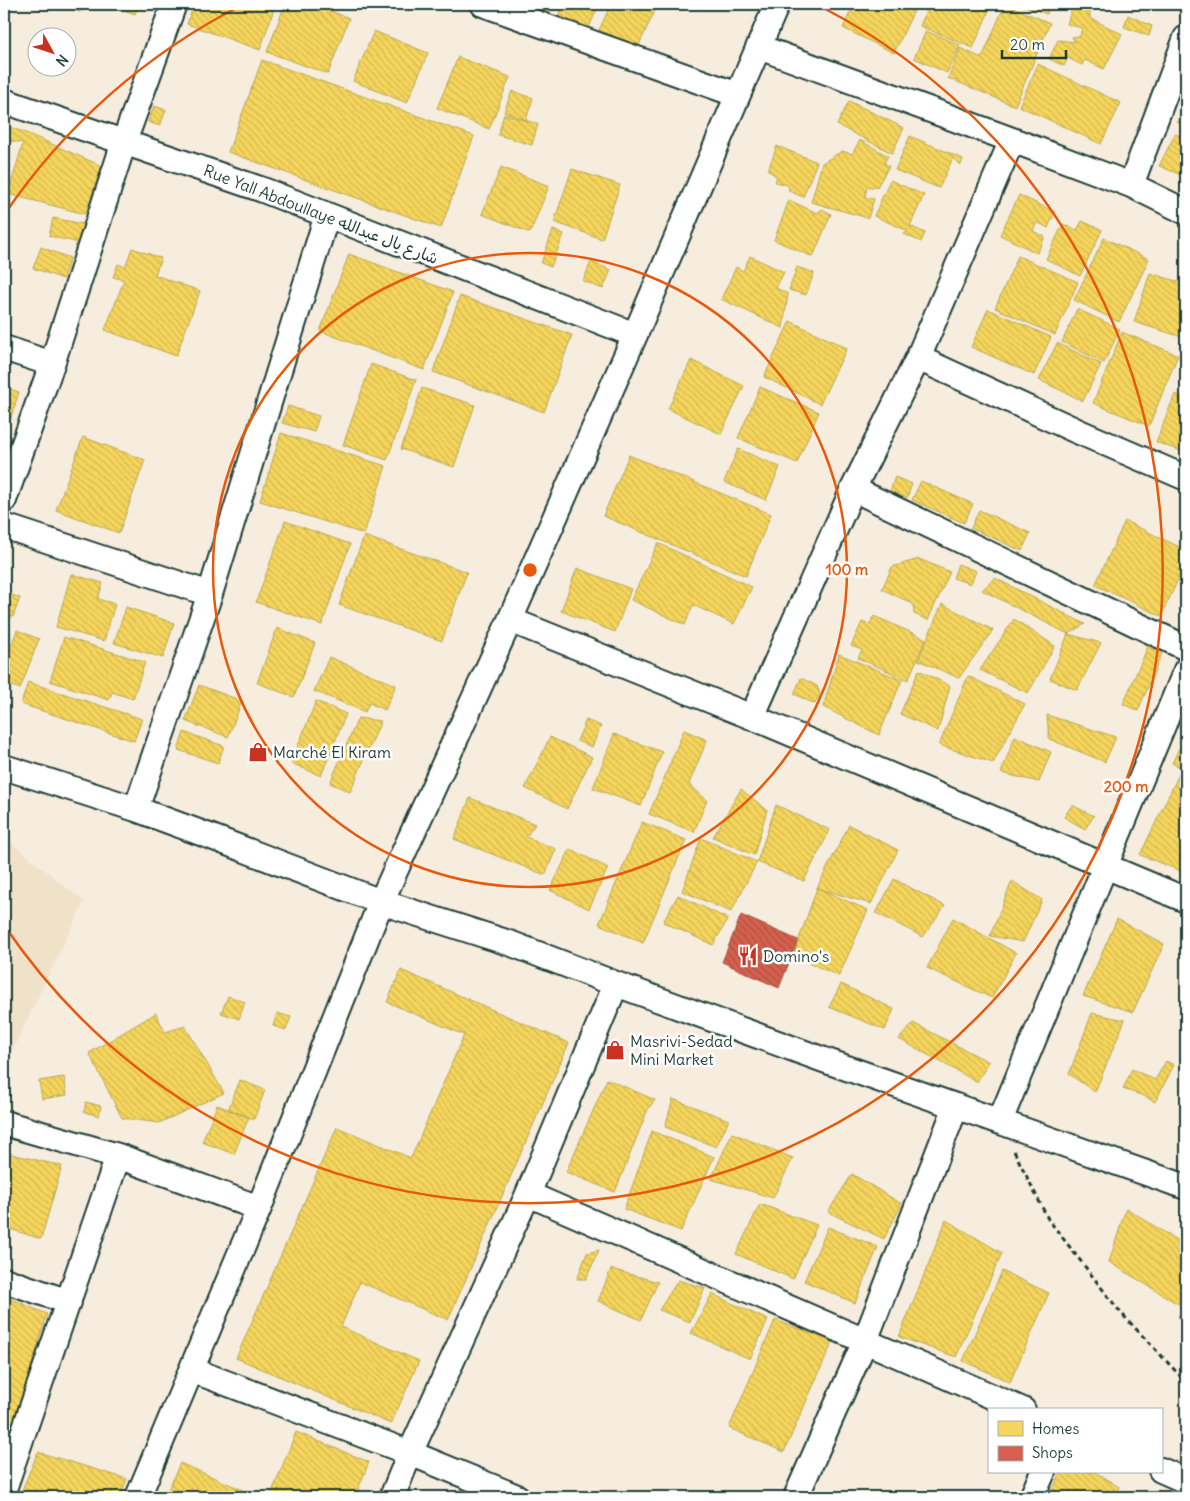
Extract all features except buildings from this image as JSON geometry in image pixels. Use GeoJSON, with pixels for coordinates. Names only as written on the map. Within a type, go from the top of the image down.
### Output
{"type":"FeatureCollection","features":[{"type":"Feature","properties":{"kind":"street"},"geometry":{"type":"LineString","coordinates":[[4,500],[52,364],[124,142],[174,4]]}},
{"type":"Feature","properties":{"kind":"street"},"geometry":{"type":"LineString","coordinates":[[483,4],[738,95]]}},
{"type":"Feature","properties":{"kind":"street"},"geometry":{"type":"LineString","coordinates":[[138,1497],[259,1208],[381,902],[510,620],[777,4]]}},
{"type":"Feature","properties":{"kind":"street"},"geometry":{"type":"LineString","coordinates":[[1131,185],[1186,38]]}},
{"type":"Feature","properties":{"kind":"street"},"geometry":{"type":"LineString","coordinates":[[758,47],[1131,185],[1186,212]]}},
{"type":"Feature","properties":{"kind":"street","name":"Rue Yall Abdoullaye شارع يال عبدالله"},"geometry":{"type":"LineString","coordinates":[[4,101],[263,190],[635,334]]}},
{"type":"Feature","properties":{"kind":"street"},"geometry":{"type":"LineString","coordinates":[[752,717],[853,490],[918,358],[1012,140]]}},
{"type":"Feature","properties":{"kind":"street"},"geometry":{"type":"LineString","coordinates":[[136,809],[210,594],[327,215]]}},
{"type":"Feature","properties":{"kind":"street"},"geometry":{"type":"LineString","coordinates":[[4,348],[52,364]]}},
{"type":"Feature","properties":{"kind":"street"},"geometry":{"type":"LineString","coordinates":[[918,358],[1077,431],[1186,478]]}},
{"type":"Feature","properties":{"kind":"street"},"geometry":{"type":"LineString","coordinates":[[853,490],[1186,648]]}},
{"type":"Feature","properties":{"kind":"street"},"geometry":{"type":"LineString","coordinates":[[4,526],[210,594]]}},
{"type":"Feature","properties":{"kind":"street"},"geometry":{"type":"LineString","coordinates":[[510,620],[752,717],[1186,900]]}},
{"type":"Feature","properties":{"kind":"street"},"geometry":{"type":"LineString","coordinates":[[1000,1121],[1186,670]]}},
{"type":"Feature","properties":{"kind":"street"},"geometry":{"type":"LineString","coordinates":[[4,767],[136,809],[381,902],[512,944],[616,984],[1186,1187]]}},
{"type":"Feature","properties":{"kind":"street"},"geometry":{"type":"LineString","coordinates":[[392,1497],[410,1453],[528,1194],[616,984]]}},
{"type":"Feature","properties":{"kind":"street"},"geometry":{"type":"LineString","coordinates":[[796,1497],[865,1341],[956,1106]]}},
{"type":"Feature","properties":{"kind":"street"},"geometry":{"type":"LineString","coordinates":[[4,1123],[118,1156],[259,1208]]}},
{"type":"Feature","properties":{"kind":"street"},"geometry":{"type":"LineString","coordinates":[[4,1490],[118,1156]]}},
{"type":"Feature","properties":{"kind":"street"},"geometry":{"type":"LineString","coordinates":[[528,1194],[1018,1408]]}},
{"type":"Feature","properties":{"kind":"street"},"geometry":{"type":"LineString","coordinates":[[4,1280],[69,1302]]}},
{"type":"Feature","properties":{"kind":"street"},"geometry":{"type":"LineString","coordinates":[[192,1370],[410,1453],[517,1497]]}},
{"type":"Feature","properties":{"kind":"street"},"geometry":{"type":"LineString","coordinates":[[1162,1470],[1186,1481]]}},
{"type":"Feature","properties":{"kind":"street"},"geometry":{"type":"LineString","coordinates":[[1032,1497],[1042,1474]]}},
{"type":"Feature","properties":{"kind":"path"},"geometry":{"type":"LineString","coordinates":[[1000,1121],[1048,1219],[1121,1313],[1186,1382]]}},
{"type":"Feature","properties":{"kind":"shaded area"},"geometry":{"type":"Polygon","coordinates":[[[4,837],[84,902],[4,1067],[4,837]]]}},
{"type":"Feature","properties":{"kind":"place","name":"Marché El Kiram"},"geometry":{"type":"Point","coordinates":[258,752]}},
{"type":"Feature","properties":{"kind":"place","name":"Domino's"},"geometry":{"type":"Point","coordinates":[748,956]}},
{"type":"Feature","properties":{"kind":"place","name":"Masrivi-Sedad Mini Market"},"geometry":{"type":"Point","coordinates":[615,1050]}}]}
